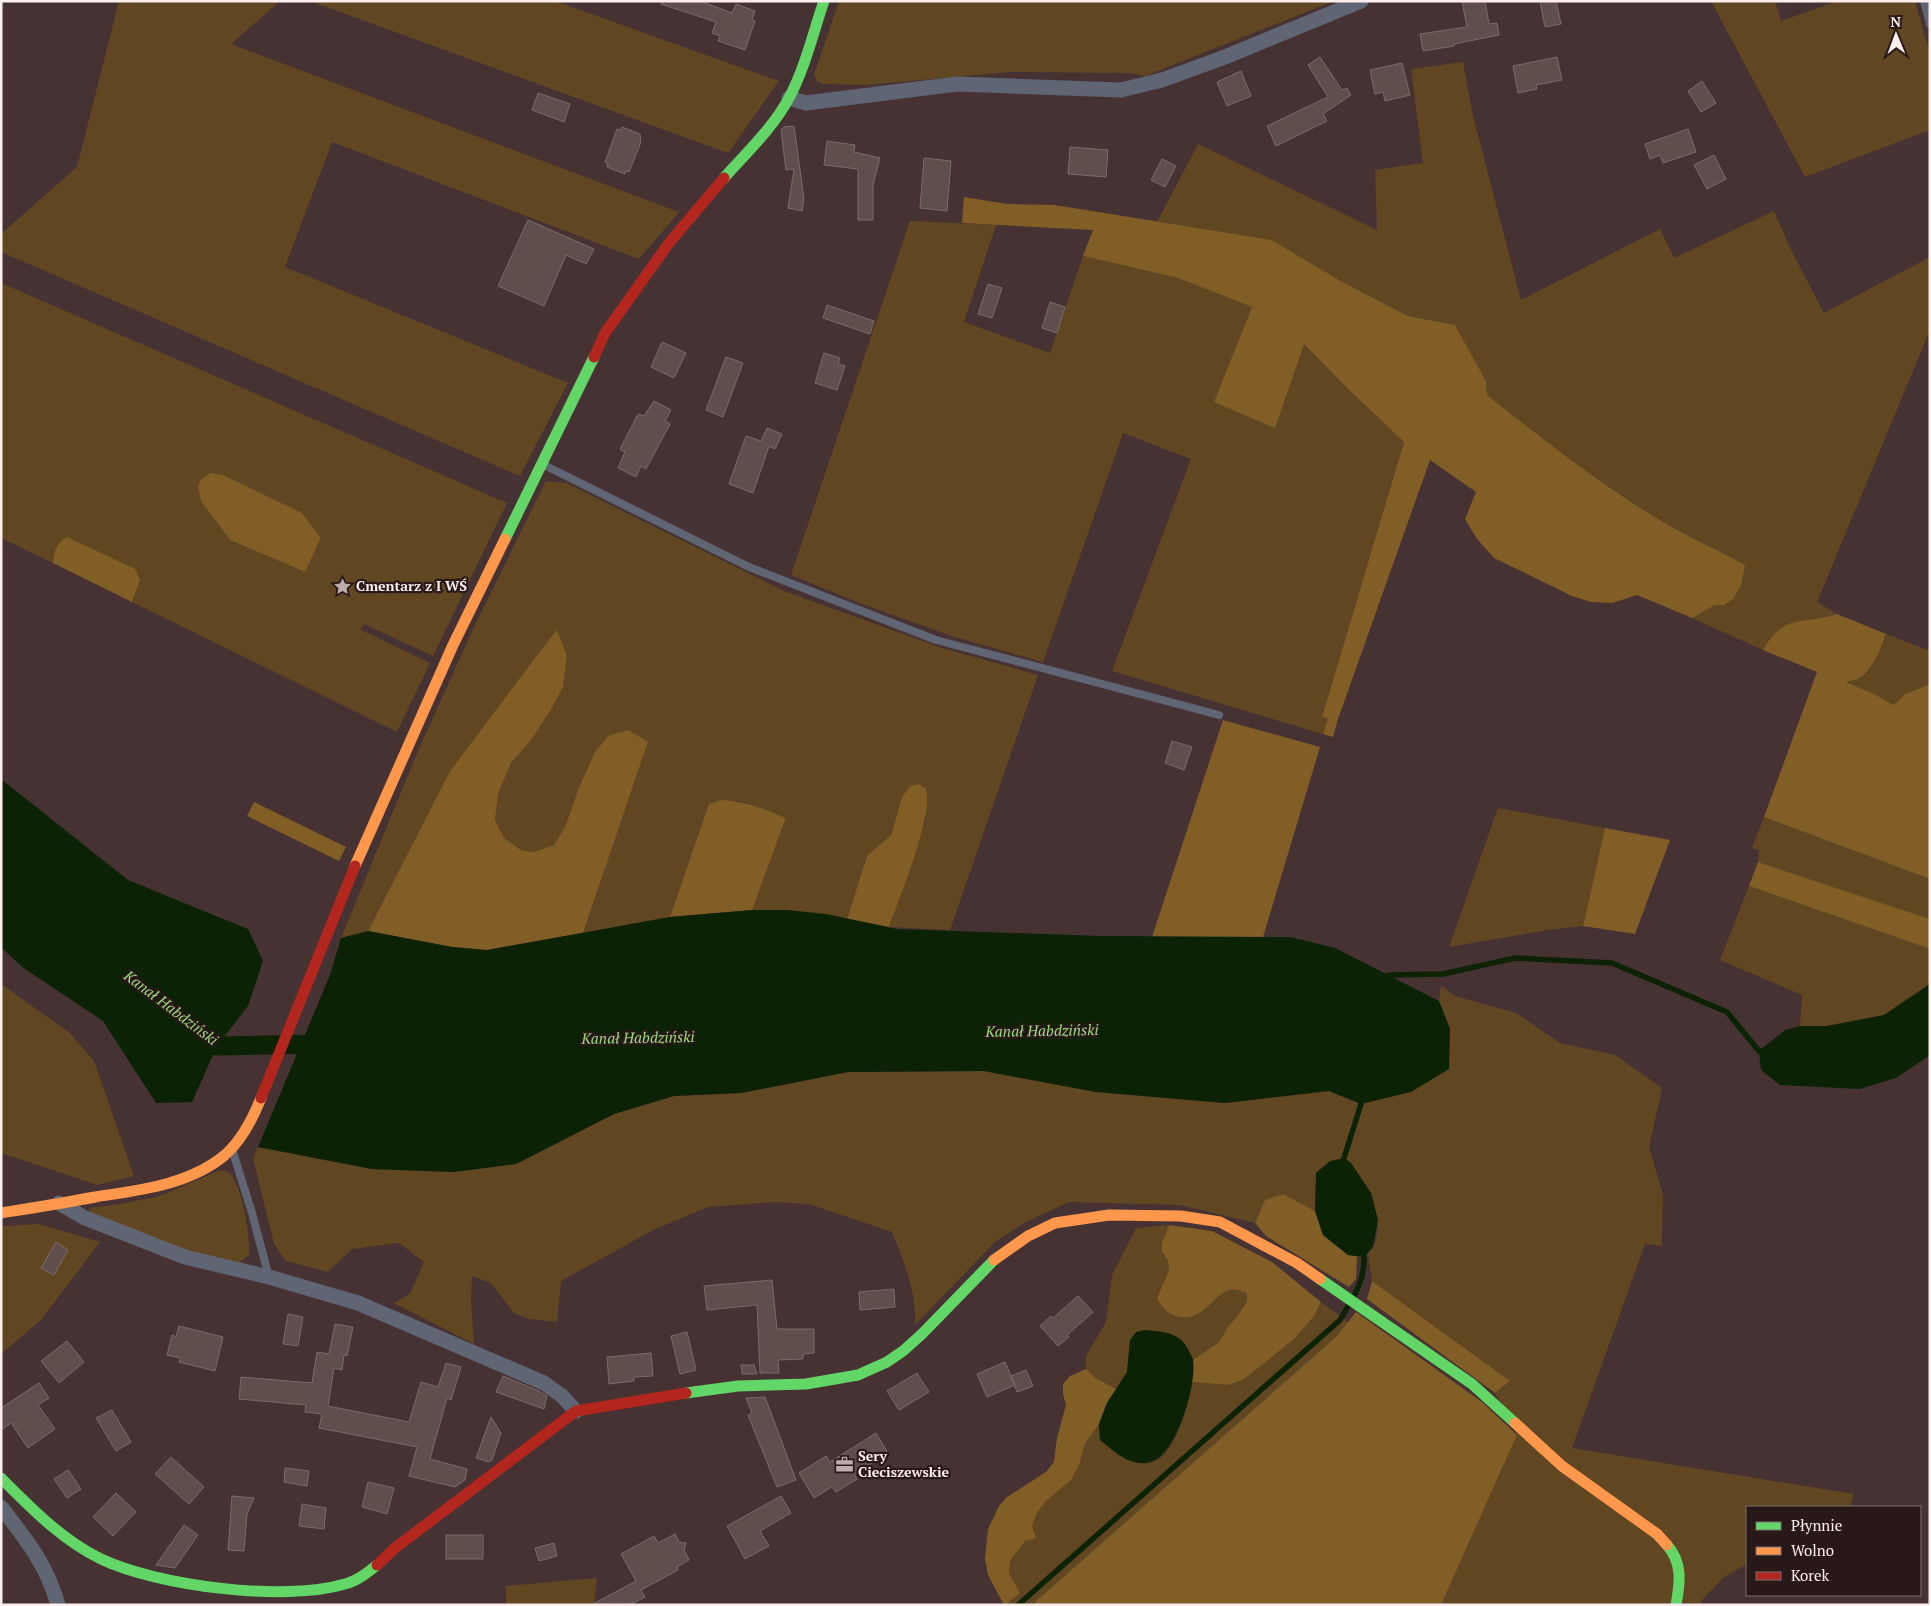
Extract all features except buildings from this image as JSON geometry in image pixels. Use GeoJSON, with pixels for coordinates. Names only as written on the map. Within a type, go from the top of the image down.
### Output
{"type":"FeatureCollection","features":[{"type":"Feature","properties":{"kind":"street"},"geometry":{"type":"LineString","coordinates":[[1,1213],[157,1187],[178,1180],[215,1163],[232,1149],[242,1136],[258,1106],[347,885],[450,651],[605,333],[669,243],[772,124],[789,98],[801,70],[824,1]]}},
{"type":"Feature","properties":{"kind":"street"},"geometry":{"type":"LineString","coordinates":[[789,98],[806,103],[957,84],[1121,90],[1162,80],[1216,60],[1361,1]]}},
{"type":"Feature","properties":{"kind":"street"},"geometry":{"type":"LineString","coordinates":[[59,1203],[85,1218],[184,1257],[269,1277],[358,1303],[544,1384],[562,1396],[576,1411]]}},
{"type":"Feature","properties":{"kind":"street"},"geometry":{"type":"LineString","coordinates":[[1,1478],[32,1510],[61,1533],[90,1552],[118,1566],[164,1579],[202,1585],[292,1592],[327,1590],[347,1584],[368,1573],[395,1548],[576,1411],[695,1391],[738,1386],[806,1384],[858,1375],[887,1362],[902,1351],[922,1334],[998,1257],[1028,1236],[1054,1223],[1109,1215],[1181,1216],[1220,1222],[1297,1263],[1472,1384],[1562,1466],[1657,1534],[1672,1551],[1679,1567],[1680,1582],[1676,1605]]}},
{"type":"Feature","properties":{"kind":"street"},"geometry":{"type":"LineString","coordinates":[[1,1507],[36,1552],[52,1583],[58,1605]]}},
{"type":"Feature","properties":{"kind":"lane"},"geometry":{"type":"LineString","coordinates":[[1924,1],[1930,24]]}},
{"type":"Feature","properties":{"kind":"lane"},"geometry":{"type":"LineString","coordinates":[[541,463],[749,567],[936,640],[1219,715]]}},
{"type":"Feature","properties":{"kind":"lane"},"geometry":{"type":"LineString","coordinates":[[232,1149],[269,1277]]}},
{"type":"Feature","properties":{"kind":"shaded area"},"geometry":{"type":"Polygon","coordinates":[[[119,1],[280,1],[231,44],[679,212],[639,259],[332,142],[285,267],[568,383],[520,476],[1,252],[1,234],[77,167],[119,1]]]}},
{"type":"Feature","properties":{"kind":"shaded area"},"geometry":{"type":"Polygon","coordinates":[[[310,1],[555,1],[779,81],[728,153],[310,1]]]}},
{"type":"Feature","properties":{"kind":"shaded area"},"geometry":{"type":"Polygon","coordinates":[[[839,1],[1334,1],[1145,76],[1130,73],[1010,72],[865,85],[824,84],[817,81],[814,75],[839,1]]]}},
{"type":"Feature","properties":{"kind":"shaded area"},"geometry":{"type":"Polygon","coordinates":[[[1711,1],[1775,1],[1781,21],[1838,1],[1915,1],[1930,54],[1930,130],[1805,177],[1711,1]]]}},
{"type":"Feature","properties":{"kind":"shaded area"},"geometry":{"type":"Polygon","coordinates":[[[1463,62],[1473,116],[1521,300],[1660,229],[1674,258],[1774,211],[1790,248],[1824,313],[1930,257],[1930,330],[1817,602],[1837,614],[1786,626],[1770,639],[1763,650],[1692,618],[1715,605],[1724,605],[1745,565],[1637,506],[1572,460],[1487,395],[1486,381],[1455,325],[1408,316],[1339,280],[1157,222],[1198,144],[1377,230],[1375,170],[1423,163],[1411,69],[1463,62]]]}},
{"type":"Feature","properties":{"kind":"shaded area"},"geometry":{"type":"Polygon","coordinates":[[[964,197],[1007,204],[1055,205],[1271,240],[1339,280],[1408,316],[1455,325],[1486,381],[1487,395],[1572,460],[1637,506],[1745,565],[1741,585],[1733,599],[1724,605],[1715,605],[1692,618],[1637,595],[1612,603],[1591,602],[1572,596],[1494,558],[1477,539],[1465,519],[1476,492],[1430,460],[1333,737],[1323,734],[1328,719],[1322,717],[1404,442],[1304,344],[1275,428],[1214,402],[1252,307],[1178,278],[1083,256],[1093,230],[962,223],[964,197]]]}},
{"type":"Feature","properties":{"kind":"shaded area"},"geometry":{"type":"Polygon","coordinates":[[[910,221],[996,225],[964,322],[1050,353],[1083,256],[1178,278],[1252,307],[1215,402],[1304,344],[1404,442],[1322,717],[1328,719],[1323,734],[1112,671],[1191,459],[1123,433],[1043,662],[955,637],[862,604],[791,575],[910,221]]]}},
{"type":"Feature","properties":{"kind":"shaded area"},"geometry":{"type":"Polygon","coordinates":[[[1,283],[507,503],[433,656],[364,624],[361,630],[430,663],[397,732],[132,602],[140,580],[54,551],[53,563],[1,538],[1,283]],[[198,487],[201,501],[230,540],[305,572],[321,538],[313,528],[198,487]]]}},
{"type":"Feature","properties":{"kind":"shaded area"},"geometry":{"type":"Polygon","coordinates":[[[210,473],[223,475],[302,513],[321,538],[305,572],[230,540],[201,501],[198,487],[201,480],[210,473]]]}},
{"type":"Feature","properties":{"kind":"shaded area"},"geometry":{"type":"Polygon","coordinates":[[[546,481],[566,483],[784,591],[939,647],[1038,675],[950,930],[889,927],[926,818],[902,797],[891,835],[867,856],[847,919],[787,910],[752,910],[786,818],[738,801],[709,805],[670,917],[583,933],[648,742],[608,736],[595,752],[580,785],[565,827],[554,845],[534,852],[521,850],[504,838],[495,820],[498,794],[511,763],[532,739],[563,687],[567,656],[557,631],[450,771],[368,931],[341,938],[418,751],[473,629],[546,481]]]}},
{"type":"Feature","properties":{"kind":"shaded area"},"geometry":{"type":"Polygon","coordinates":[[[67,537],[135,569],[140,580],[132,602],[53,563],[56,548],[67,537]]]}},
{"type":"Feature","properties":{"kind":"shaded area"},"geometry":{"type":"Polygon","coordinates":[[[1837,614],[1886,634],[1876,657],[1866,673],[1859,678],[1846,682],[1894,705],[1905,694],[1930,684],[1930,879],[1764,817],[1817,672],[1763,650],[1778,630],[1786,625],[1837,614]]]}},
{"type":"Feature","properties":{"kind":"shaded area"},"geometry":{"type":"Polygon","coordinates":[[[557,630],[567,656],[563,687],[532,739],[511,763],[498,794],[495,820],[504,838],[521,850],[534,852],[554,845],[565,827],[580,785],[595,752],[608,736],[628,730],[648,742],[583,933],[487,950],[452,947],[368,931],[450,771],[557,630]]]}},
{"type":"Feature","properties":{"kind":"shaded area"},"geometry":{"type":"Polygon","coordinates":[[[1886,634],[1930,651],[1930,684],[1905,694],[1894,705],[1845,682],[1860,678],[1869,670],[1882,646],[1886,634]]]}},
{"type":"Feature","properties":{"kind":"shaded area"},"geometry":{"type":"Polygon","coordinates":[[[1223,720],[1320,747],[1263,937],[1152,937],[1223,720]]]}},
{"type":"Feature","properties":{"kind":"shaded area"},"geometry":{"type":"Polygon","coordinates":[[[919,784],[926,789],[925,817],[914,857],[889,927],[847,919],[867,856],[891,835],[902,797],[910,786],[919,784]]]}},
{"type":"Feature","properties":{"kind":"shaded area"},"geometry":{"type":"Polygon","coordinates":[[[721,800],[746,804],[786,818],[752,910],[670,917],[709,804],[721,800]]]}},
{"type":"Feature","properties":{"kind":"shaded area"},"geometry":{"type":"Polygon","coordinates":[[[254,802],[346,847],[339,861],[247,816],[254,802]]]}},
{"type":"Feature","properties":{"kind":"shaded area"},"geometry":{"type":"Polygon","coordinates":[[[1498,808],[1605,828],[1583,926],[1449,947],[1498,808]]]}},
{"type":"Feature","properties":{"kind":"shaded area"},"geometry":{"type":"Polygon","coordinates":[[[1764,817],[1930,879],[1930,919],[1758,862],[1759,850],[1752,848],[1764,817]]]}},
{"type":"Feature","properties":{"kind":"shaded area"},"geometry":{"type":"Polygon","coordinates":[[[1605,828],[1670,840],[1635,934],[1583,926],[1605,828]]]}},
{"type":"Feature","properties":{"kind":"shaded area"},"geometry":{"type":"Polygon","coordinates":[[[1758,862],[1930,919],[1930,949],[1749,886],[1758,862]]]}},
{"type":"Feature","properties":{"kind":"shaded area"},"geometry":{"type":"Polygon","coordinates":[[[1749,886],[1930,949],[1930,981],[1927,986],[1884,1015],[1827,1026],[1800,1026],[1802,995],[1720,960],[1749,886]]]}},
{"type":"Feature","properties":{"kind":"shaded area"},"geometry":{"type":"Polygon","coordinates":[[[1,984],[70,1033],[94,1061],[134,1176],[97,1185],[1,1153],[1,984]]]}},
{"type":"Feature","properties":{"kind":"shaded area"},"geometry":{"type":"Polygon","coordinates":[[[1441,985],[1455,996],[1516,1013],[1560,1043],[1615,1055],[1662,1088],[1649,1147],[1663,1195],[1662,1246],[1645,1244],[1572,1448],[1854,1494],[1850,1506],[1746,1506],[1746,1565],[1724,1577],[1701,1601],[1701,1605],[1441,1605],[1517,1435],[1495,1393],[1510,1381],[1372,1281],[1368,1253],[1376,1240],[1377,1224],[1371,1193],[1316,1173],[1315,1211],[1283,1194],[1265,1200],[1255,1223],[1180,1205],[1069,1202],[1024,1223],[995,1242],[915,1325],[912,1289],[892,1232],[809,1204],[775,1202],[708,1207],[653,1230],[561,1281],[557,1322],[529,1319],[514,1313],[491,1283],[472,1276],[471,1299],[474,1344],[394,1303],[410,1294],[424,1262],[399,1243],[352,1249],[328,1272],[286,1261],[274,1244],[253,1158],[258,1147],[372,1169],[454,1172],[516,1164],[614,1114],[674,1096],[741,1093],[848,1072],[984,1071],[1096,1092],[1225,1103],[1329,1091],[1362,1103],[1450,1029],[1439,1001],[1441,985]]]}},
{"type":"Feature","properties":{"kind":"shaded area"},"geometry":{"type":"Polygon","coordinates":[[[218,1171],[227,1171],[234,1178],[242,1199],[247,1225],[249,1255],[240,1262],[202,1256],[145,1237],[91,1215],[89,1208],[160,1196],[218,1171]]]}},
{"type":"Feature","properties":{"kind":"shaded area"},"geometry":{"type":"Polygon","coordinates":[[[1283,1194],[1315,1211],[1323,1235],[1348,1255],[1357,1256],[1356,1279],[1349,1287],[1266,1236],[1255,1223],[1265,1200],[1283,1194]]]}},
{"type":"Feature","properties":{"kind":"shaded area"},"geometry":{"type":"Polygon","coordinates":[[[39,1224],[100,1242],[41,1320],[1,1354],[1,1226],[39,1224]]]}},
{"type":"Feature","properties":{"kind":"shaded area"},"geometry":{"type":"Polygon","coordinates":[[[1169,1225],[1162,1243],[1162,1252],[1168,1260],[1169,1270],[1157,1298],[1164,1309],[1176,1316],[1188,1317],[1206,1309],[1228,1291],[1237,1290],[1247,1294],[1247,1301],[1219,1342],[1193,1360],[1185,1344],[1130,1340],[1127,1372],[1116,1389],[1094,1377],[1086,1369],[1086,1356],[1106,1322],[1112,1275],[1136,1228],[1169,1225]]]}},
{"type":"Feature","properties":{"kind":"shaded area"},"geometry":{"type":"Polygon","coordinates":[[[1169,1225],[1212,1231],[1272,1262],[1321,1302],[1314,1316],[1294,1339],[1243,1380],[1228,1385],[1191,1382],[1193,1360],[1219,1342],[1247,1301],[1247,1294],[1237,1290],[1228,1291],[1220,1295],[1205,1309],[1188,1317],[1176,1316],[1164,1309],[1157,1298],[1169,1270],[1168,1260],[1162,1252],[1162,1243],[1169,1225]]]}},
{"type":"Feature","properties":{"kind":"shaded area"},"geometry":{"type":"Polygon","coordinates":[[[1372,1281],[1510,1381],[1495,1393],[1367,1299],[1372,1281]]]}},
{"type":"Feature","properties":{"kind":"shaded area"},"geometry":{"type":"Polygon","coordinates":[[[1321,1302],[1349,1323],[1337,1336],[1036,1601],[1035,1605],[1005,1605],[1019,1593],[1009,1573],[1010,1561],[1025,1541],[1036,1514],[1047,1500],[1071,1480],[1079,1465],[1085,1445],[1099,1424],[1100,1440],[1148,1463],[1158,1460],[1166,1453],[1177,1434],[1185,1412],[1191,1382],[1228,1385],[1243,1380],[1314,1316],[1321,1302]]]}},
{"type":"Feature","properties":{"kind":"shaded area"},"geometry":{"type":"Polygon","coordinates":[[[1356,1312],[1482,1402],[1517,1435],[1441,1605],[1035,1605],[1036,1601],[1337,1336],[1356,1312]]]}},
{"type":"Feature","properties":{"kind":"shaded area"},"geometry":{"type":"Polygon","coordinates":[[[1086,1369],[1094,1377],[1116,1389],[1107,1403],[1099,1424],[1085,1444],[1079,1465],[1071,1480],[1047,1500],[1036,1514],[1032,1526],[1036,1538],[1025,1541],[1010,1561],[1009,1573],[1020,1593],[1004,1605],[988,1575],[985,1559],[988,1529],[999,1506],[1007,1497],[1046,1472],[1054,1462],[1057,1438],[1066,1405],[1063,1384],[1070,1376],[1086,1369]]]}},
{"type":"Feature","properties":{"kind":"shaded area"},"geometry":{"type":"Polygon","coordinates":[[[597,1578],[594,1605],[506,1605],[506,1586],[597,1578]]]}},
{"type":"Feature","properties":{"kind":"water"},"geometry":{"type":"Polygon","coordinates":[[[1,779],[128,880],[248,929],[263,961],[248,1006],[217,1046],[192,1102],[156,1103],[103,1021],[22,967],[1,947],[1,779]]]}},
{"type":"Feature","properties":{"kind":"water"},"geometry":{"type":"Polygon","coordinates":[[[752,910],[787,910],[826,914],[897,929],[1100,936],[1290,937],[1335,948],[1439,1001],[1450,1029],[1449,1069],[1411,1092],[1361,1104],[1329,1091],[1225,1103],[1096,1092],[984,1071],[848,1072],[741,1093],[674,1096],[614,1114],[516,1164],[454,1172],[372,1169],[258,1147],[330,975],[341,938],[368,931],[452,947],[487,950],[670,917],[752,910]]]}},
{"type":"Feature","properties":{"kind":"water"},"geometry":{"type":"Polygon","coordinates":[[[1930,981],[1930,1055],[1896,1078],[1860,1089],[1780,1085],[1761,1070],[1759,1051],[1785,1030],[1800,1026],[1827,1026],[1884,1015],[1927,986],[1930,981]]]}},
{"type":"Feature","properties":{"kind":"water"},"geometry":{"type":"Polygon","coordinates":[[[1344,1158],[1351,1163],[1371,1193],[1378,1220],[1373,1247],[1364,1257],[1348,1255],[1323,1235],[1315,1211],[1316,1173],[1330,1161],[1344,1158]]]}},
{"type":"Feature","properties":{"kind":"water"},"geometry":{"type":"Polygon","coordinates":[[[1145,1330],[1166,1333],[1180,1339],[1187,1347],[1193,1360],[1193,1371],[1188,1403],[1175,1436],[1167,1449],[1157,1459],[1147,1463],[1140,1463],[1127,1460],[1100,1440],[1099,1424],[1107,1403],[1127,1372],[1130,1340],[1136,1332],[1145,1330]]]}},
{"type":"Feature","properties":{"kind":"waterway"},"geometry":{"type":"LineString","coordinates":[[1382,980],[1388,975],[1443,974],[1515,958],[1612,963],[1727,1012],[1759,1051],[1765,1052]]}},
{"type":"Feature","properties":{"kind":"waterway","name":"Kanał Habdziński"},"geometry":{"type":"LineString","coordinates":[[198,1031],[217,1046],[325,1044]]}},
{"type":"Feature","properties":{"kind":"waterway"},"geometry":{"type":"LineString","coordinates":[[1344,1158],[1361,1104]]}},
{"type":"Feature","properties":{"kind":"waterway"},"geometry":{"type":"LineString","coordinates":[[1018,1605],[1340,1320],[1360,1282],[1364,1257]]}},
{"type":"Feature","properties":{"kind":"traffic: fast"},"geometry":{"type":"LineString","coordinates":[[724,178],[750,150],[783,109],[795,87],[824,1]]}},
{"type":"Feature","properties":{"kind":"traffic: fast"},"geometry":{"type":"LineString","coordinates":[[505,539],[594,357]]}},
{"type":"Feature","properties":{"kind":"traffic: fast"},"geometry":{"type":"LineString","coordinates":[[686,1393],[738,1386],[806,1384],[858,1375],[887,1362],[903,1351],[994,1260]]}},
{"type":"Feature","properties":{"kind":"traffic: fast"},"geometry":{"type":"LineString","coordinates":[[1320,1279],[1472,1384],[1515,1423]]}},
{"type":"Feature","properties":{"kind":"traffic: fast"},"geometry":{"type":"LineString","coordinates":[[1,1478],[48,1523],[87,1552],[125,1569],[155,1577],[187,1584],[222,1588],[289,1591],[319,1589],[349,1583],[366,1574],[377,1565]]}},
{"type":"Feature","properties":{"kind":"traffic: fast"},"geometry":{"type":"LineString","coordinates":[[1667,1545],[1678,1566],[1679,1589],[1676,1605]]}},
{"type":"Feature","properties":{"kind":"traffic: slow"},"geometry":{"type":"LineString","coordinates":[[355,866],[453,645],[505,539]]}},
{"type":"Feature","properties":{"kind":"traffic: slow"},"geometry":{"type":"LineString","coordinates":[[1,1213],[146,1189],[180,1180],[196,1173],[225,1155],[237,1143],[261,1098]]}},
{"type":"Feature","properties":{"kind":"traffic: slow"},"geometry":{"type":"LineString","coordinates":[[994,1260],[1028,1236],[1055,1223],[1109,1215],[1181,1216],[1220,1222],[1297,1263],[1320,1279]]}},
{"type":"Feature","properties":{"kind":"traffic: slow"},"geometry":{"type":"LineString","coordinates":[[1515,1423],[1562,1466],[1657,1534],[1667,1545]]}},
{"type":"Feature","properties":{"kind":"traffic: jam"},"geometry":{"type":"LineString","coordinates":[[594,357],[605,333],[669,243],[724,178]]}},
{"type":"Feature","properties":{"kind":"traffic: jam"},"geometry":{"type":"LineString","coordinates":[[261,1098],[355,866]]}},
{"type":"Feature","properties":{"kind":"traffic: jam"},"geometry":{"type":"LineString","coordinates":[[377,1565],[395,1548],[576,1411],[686,1393]]}},
{"type":"Feature","properties":{"kind":"place","name":"Cmentarz z I WŚ"},"geometry":{"type":"Point","coordinates":[342,586]}},
{"type":"Feature","properties":{"kind":"place","name":"Sery Cieciszewskie"},"geometry":{"type":"Point","coordinates":[844,1464]}}]}
